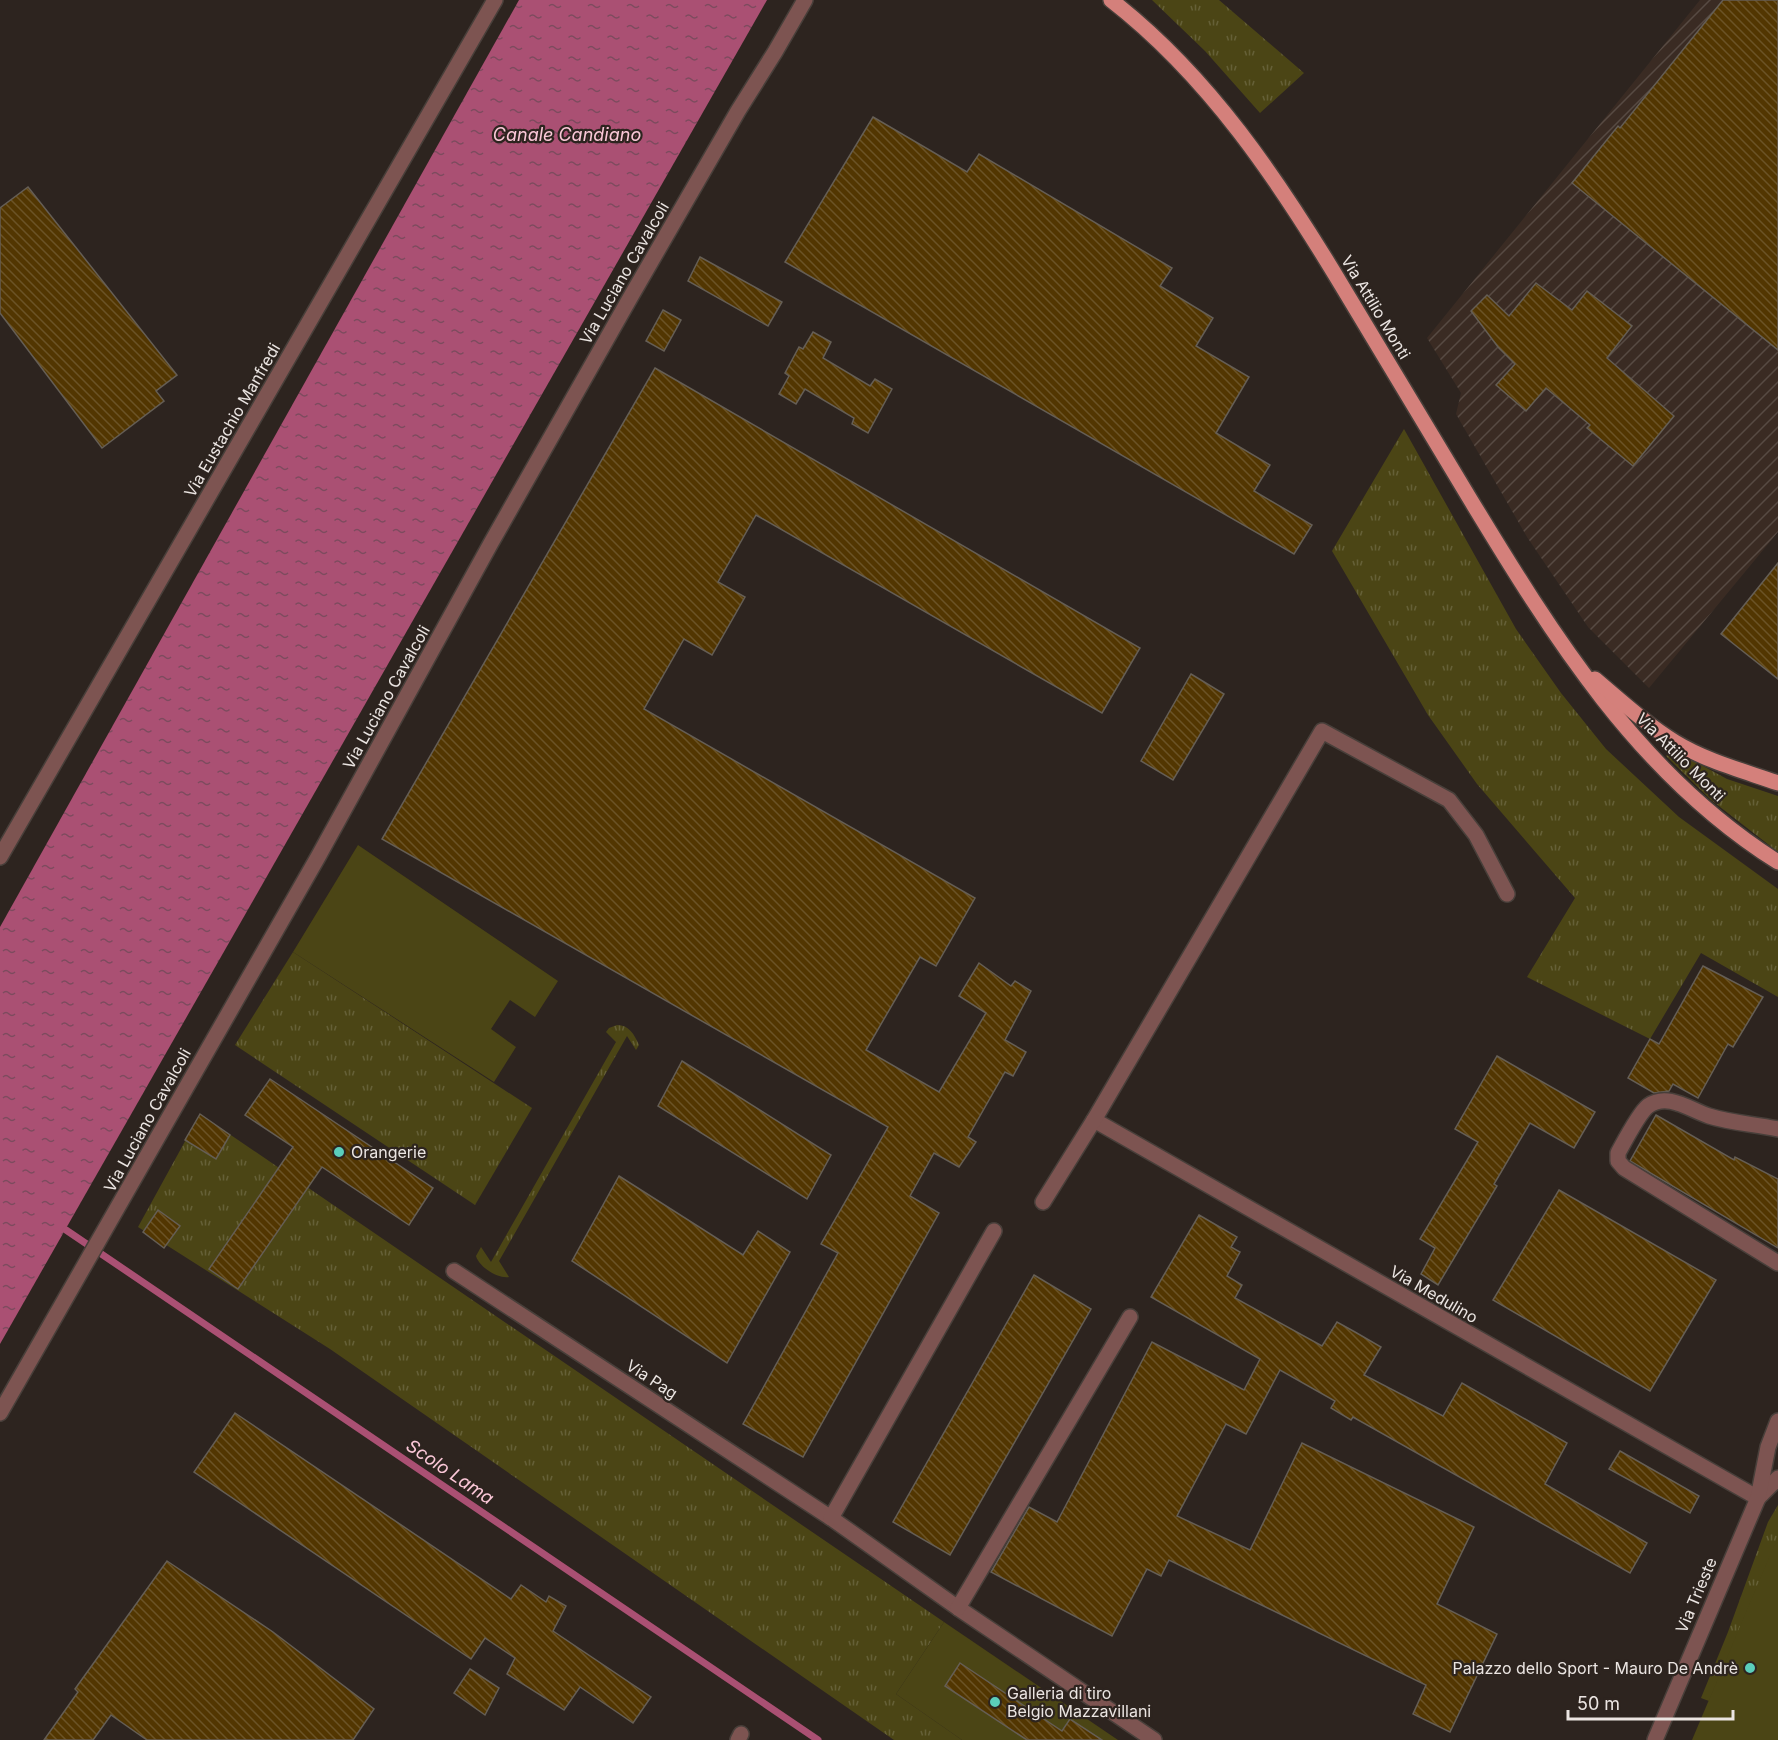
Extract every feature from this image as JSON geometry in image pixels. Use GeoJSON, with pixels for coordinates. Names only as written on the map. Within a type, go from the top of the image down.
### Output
{"type":"FeatureCollection","features":[{"type":"Feature","properties":{"kind":"main road","name":"Via Attilio Monti"},"geometry":{"type":"LineString","coordinates":[[1111,0],[1132,17],[1192,76],[1246,139],[1314,239],[1530,598],[1610,711],[1661,766],[1713,816],[1778,862]]}},
{"type":"Feature","properties":{"kind":"main road","name":"Via Attilio Monti"},"geometry":{"type":"LineString","coordinates":[[1574,662],[1639,717],[1676,743],[1713,760],[1778,783]]}},
{"type":"Feature","properties":{"kind":"street","name":"Via Eustachio Manfredi"},"geometry":{"type":"LineString","coordinates":[[0,857],[495,0]]}},
{"type":"Feature","properties":{"kind":"street","name":"Via Luciano Cavalcoli"},"geometry":{"type":"LineString","coordinates":[[0,1413],[318,857],[624,308],[805,0]]}},
{"type":"Feature","properties":{"kind":"street"},"geometry":{"type":"LineString","coordinates":[[1043,1202],[1094,1120],[1322,731],[1449,800],[1476,835],[1507,894]]}},
{"type":"Feature","properties":{"kind":"street"},"geometry":{"type":"LineString","coordinates":[[1778,1129],[1707,1116],[1687,1105],[1666,1101],[1655,1102],[1646,1108],[1618,1153],[1618,1161],[1624,1168],[1778,1263]]}},
{"type":"Feature","properties":{"kind":"street","name":"Via Medulino"},"geometry":{"type":"LineString","coordinates":[[1094,1120],[1758,1498]]}},
{"type":"Feature","properties":{"kind":"street"},"geometry":{"type":"LineString","coordinates":[[831,1518],[994,1231]]}},
{"type":"Feature","properties":{"kind":"street","name":"Via Pag"},"geometry":{"type":"LineString","coordinates":[[454,1270],[831,1518],[958,1608],[1154,1740]]}},
{"type":"Feature","properties":{"kind":"street"},"geometry":{"type":"LineString","coordinates":[[958,1608],[1130,1317]]}},
{"type":"Feature","properties":{"kind":"street","name":"Via Trieste"},"geometry":{"type":"LineString","coordinates":[[1655,1740],[1758,1498],[1768,1447],[1778,1421]]}},
{"type":"Feature","properties":{"kind":"street","name":"Via Trieste"},"geometry":{"type":"LineString","coordinates":[[1758,1498],[1778,1478]]}},
{"type":"Feature","properties":{"kind":"shaded area"},"geometry":{"type":"Polygon","coordinates":[[[1700,0],[1778,0],[1778,532],[1649,688],[1588,627],[1527,537],[1456,414],[1461,393],[1427,338],[1700,0]]]}},
{"type":"Feature","properties":{"kind":"green space"},"geometry":{"type":"Polygon","coordinates":[[[1152,0],[1219,0],[1304,73],[1260,113],[1205,51],[1152,0]]]}},
{"type":"Feature","properties":{"kind":"green space"},"geometry":{"type":"Polygon","coordinates":[[[1404,429],[1516,629],[1561,693],[1606,749],[1679,817],[1778,889],[1778,997],[1701,953],[1650,1039],[1527,977],[1575,898],[1477,784],[1428,715],[1332,551],[1404,429]]]}},
{"type":"Feature","properties":{"kind":"green space"},"geometry":{"type":"Polygon","coordinates":[[[1672,749],[1727,779],[1778,796],[1778,852],[1711,800],[1666,756],[1672,749]]]}},
{"type":"Feature","properties":{"kind":"green space"},"geometry":{"type":"Polygon","coordinates":[[[358,845],[558,981],[535,1017],[510,1000],[491,1029],[516,1047],[494,1082],[293,952],[358,845]]]}},
{"type":"Feature","properties":{"kind":"green space"},"geometry":{"type":"Polygon","coordinates":[[[293,952],[532,1108],[475,1205],[235,1045],[293,952]]]}},
{"type":"Feature","properties":{"kind":"green space"},"geometry":{"type":"Polygon","coordinates":[[[617,1025],[631,1031],[639,1045],[636,1050],[627,1036],[499,1261],[509,1277],[495,1274],[485,1268],[476,1256],[481,1247],[491,1262],[616,1042],[606,1032],[617,1025]]]}},
{"type":"Feature","properties":{"kind":"green space"},"geometry":{"type":"Polygon","coordinates":[[[200,1114],[944,1622],[896,1694],[962,1740],[894,1740],[330,1349],[138,1227],[200,1114]]]}},
{"type":"Feature","properties":{"kind":"green space"},"geometry":{"type":"Polygon","coordinates":[[[1778,1505],[1778,1654],[1737,1636],[1709,1701],[1701,1698],[1768,1522],[1778,1505]]]}},
{"type":"Feature","properties":{"kind":"green space","name":"Palazzo dello Sport - Mauro De Andrè"},"geometry":{"type":"Polygon","coordinates":[[[1778,1542],[1778,1740],[1692,1740],[1774,1546],[1778,1542]]]}},
{"type":"Feature","properties":{"kind":"green space"},"geometry":{"type":"Polygon","coordinates":[[[944,1622],[1118,1740],[962,1740],[896,1694],[944,1622]]]}},
{"type":"Feature","properties":{"kind":"water","name":"Canale Candiano"},"geometry":{"type":"Polygon","coordinates":[[[519,0],[767,0],[0,1344],[0,927],[519,0]]]}},
{"type":"Feature","properties":{"kind":"building"},"geometry":{"type":"Polygon","coordinates":[[[1723,0],[1778,0],[1778,350],[1572,183],[1618,126],[1620,128],[1723,0]]]}},
{"type":"Feature","properties":{"kind":"building"},"geometry":{"type":"Polygon","coordinates":[[[873,117],[967,172],[979,154],[1172,268],[1160,286],[1213,318],[1196,346],[1249,377],[1216,433],[1270,465],[1254,491],[1312,525],[1294,554],[785,262],[873,117]]]}},
{"type":"Feature","properties":{"kind":"building"},"geometry":{"type":"Polygon","coordinates":[[[28,187],[177,375],[156,391],[164,401],[102,448],[0,313],[0,208],[28,187]]]}},
{"type":"Feature","properties":{"kind":"building"},"geometry":{"type":"Polygon","coordinates":[[[700,257],[782,302],[768,326],[688,281],[700,257]]]}},
{"type":"Feature","properties":{"kind":"building"},"geometry":{"type":"Polygon","coordinates":[[[1536,283],[1572,310],[1587,291],[1632,326],[1607,358],[1674,416],[1633,466],[1587,428],[1590,425],[1546,388],[1526,411],[1496,385],[1515,364],[1498,347],[1471,311],[1487,295],[1509,316],[1536,283]]]}},
{"type":"Feature","properties":{"kind":"building"},"geometry":{"type":"Polygon","coordinates":[[[663,310],[681,320],[664,351],[646,341],[663,310]]]}},
{"type":"Feature","properties":{"kind":"building"},"geometry":{"type":"Polygon","coordinates":[[[813,332],[831,342],[823,358],[870,386],[875,379],[892,389],[868,433],[852,424],[854,418],[805,389],[796,404],[779,394],[789,376],[785,373],[799,347],[803,349],[813,332]]]}},
{"type":"Feature","properties":{"kind":"building"},"geometry":{"type":"Polygon","coordinates":[[[655,368],[1140,648],[1102,713],[756,515],[718,582],[745,597],[712,655],[684,639],[644,709],[975,898],[936,966],[920,957],[866,1050],[939,1092],[986,1013],[959,996],[979,963],[1011,986],[1015,981],[1031,991],[1005,1040],[1026,1052],[1013,1076],[1005,1072],[968,1137],[976,1142],[959,1167],[934,1153],[910,1196],[939,1213],[803,1457],[743,1424],[838,1253],[821,1244],[888,1127],[382,839],[655,368]]]}},
{"type":"Feature","properties":{"kind":"building"},"geometry":{"type":"Polygon","coordinates":[[[1778,563],[1778,679],[1721,634],[1778,563]]]}},
{"type":"Feature","properties":{"kind":"building"},"geometry":{"type":"Polygon","coordinates":[[[1191,674],[1224,694],[1173,780],[1141,761],[1191,674]]]}},
{"type":"Feature","properties":{"kind":"building"},"geometry":{"type":"Polygon","coordinates":[[[1703,966],[1763,997],[1733,1047],[1728,1044],[1698,1098],[1673,1084],[1669,1091],[1654,1093],[1628,1078],[1650,1039],[1659,1044],[1703,966]]]}},
{"type":"Feature","properties":{"kind":"building"},"geometry":{"type":"Polygon","coordinates":[[[1497,1056],[1595,1112],[1574,1148],[1530,1123],[1494,1184],[1497,1186],[1438,1285],[1421,1274],[1435,1248],[1420,1239],[1478,1142],[1455,1129],[1497,1056]]]}},
{"type":"Feature","properties":{"kind":"building"},"geometry":{"type":"Polygon","coordinates":[[[682,1061],[831,1155],[807,1199],[658,1106],[682,1061]]]}},
{"type":"Feature","properties":{"kind":"building","name":"Orangerie"},"geometry":{"type":"Polygon","coordinates":[[[270,1079],[433,1188],[409,1225],[322,1167],[238,1289],[209,1269],[293,1147],[245,1115],[270,1079]]]}},
{"type":"Feature","properties":{"kind":"building"},"geometry":{"type":"Polygon","coordinates":[[[200,1114],[230,1135],[216,1159],[185,1140],[200,1114]]]}},
{"type":"Feature","properties":{"kind":"building"},"geometry":{"type":"Polygon","coordinates":[[[1656,1115],[1734,1160],[1735,1157],[1778,1179],[1778,1248],[1630,1161],[1656,1115]]]}},
{"type":"Feature","properties":{"kind":"building"},"geometry":{"type":"Polygon","coordinates":[[[619,1176],[743,1255],[758,1231],[790,1252],[727,1363],[572,1261],[619,1176]]]}},
{"type":"Feature","properties":{"kind":"building"},"geometry":{"type":"Polygon","coordinates":[[[1559,1190],[1716,1280],[1650,1391],[1493,1300],[1559,1190]]]}},
{"type":"Feature","properties":{"kind":"building"},"geometry":{"type":"Polygon","coordinates":[[[158,1210],[180,1226],[164,1248],[143,1232],[158,1210]]]}},
{"type":"Feature","properties":{"kind":"building"},"geometry":{"type":"Polygon","coordinates":[[[1199,1215],[1237,1237],[1231,1247],[1240,1252],[1227,1276],[1242,1285],[1235,1298],[1322,1346],[1337,1322],[1355,1332],[1381,1347],[1364,1375],[1443,1416],[1462,1383],[1567,1443],[1545,1484],[1647,1543],[1630,1573],[1353,1417],[1351,1420],[1331,1408],[1335,1401],[1280,1370],[1246,1434],[1226,1424],[1177,1516],[1250,1550],[1302,1443],[1474,1527],[1437,1604],[1497,1634],[1450,1732],[1413,1714],[1426,1685],[1169,1560],[1161,1576],[1147,1569],[1112,1636],[991,1572],[1029,1507],[1057,1522],[1152,1342],[1244,1390],[1260,1359],[1151,1297],[1199,1215]]]}},
{"type":"Feature","properties":{"kind":"building"},"geometry":{"type":"Polygon","coordinates":[[[1034,1275],[1091,1309],[950,1555],[893,1522],[1034,1275]]]}},
{"type":"Feature","properties":{"kind":"building"},"geometry":{"type":"Polygon","coordinates":[[[235,1413],[511,1599],[521,1585],[546,1602],[549,1596],[566,1606],[553,1631],[651,1697],[633,1723],[580,1687],[564,1710],[507,1674],[515,1658],[485,1638],[471,1659],[194,1472],[235,1413]]]}},
{"type":"Feature","properties":{"kind":"building"},"geometry":{"type":"Polygon","coordinates":[[[1620,1451],[1699,1496],[1690,1513],[1609,1469],[1620,1451]]]}},
{"type":"Feature","properties":{"kind":"building"},"geometry":{"type":"Polygon","coordinates":[[[167,1561],[273,1632],[374,1709],[353,1740],[147,1740],[111,1715],[93,1740],[44,1740],[78,1692],[75,1689],[167,1561]]]}},
{"type":"Feature","properties":{"kind":"building","name":"Galleria di tiro Belgio Mazzavillani"},"geometry":{"type":"Polygon","coordinates":[[[960,1663],[1062,1731],[1070,1719],[1102,1740],[1027,1740],[945,1686],[960,1663]]]}},
{"type":"Feature","properties":{"kind":"building"},"geometry":{"type":"Polygon","coordinates":[[[470,1669],[499,1688],[485,1715],[454,1693],[470,1669]]]}},
{"type":"Feature","properties":{"kind":"waterway","name":"Scolo Lama"},"geometry":{"type":"LineString","coordinates":[[66,1230],[818,1740]]}},
{"type":"Feature","properties":{"kind":"place","name":"Orangerie"},"geometry":{"type":"Point","coordinates":[339,1152]}},
{"type":"Feature","properties":{"kind":"place","name":"Palazzo dello Sport - Mauro De Andrè"},"geometry":{"type":"Point","coordinates":[1750,1668]}},
{"type":"Feature","properties":{"kind":"place","name":"Galleria di tiro Belgio Mazzavillani"},"geometry":{"type":"Point","coordinates":[995,1702]}}]}
